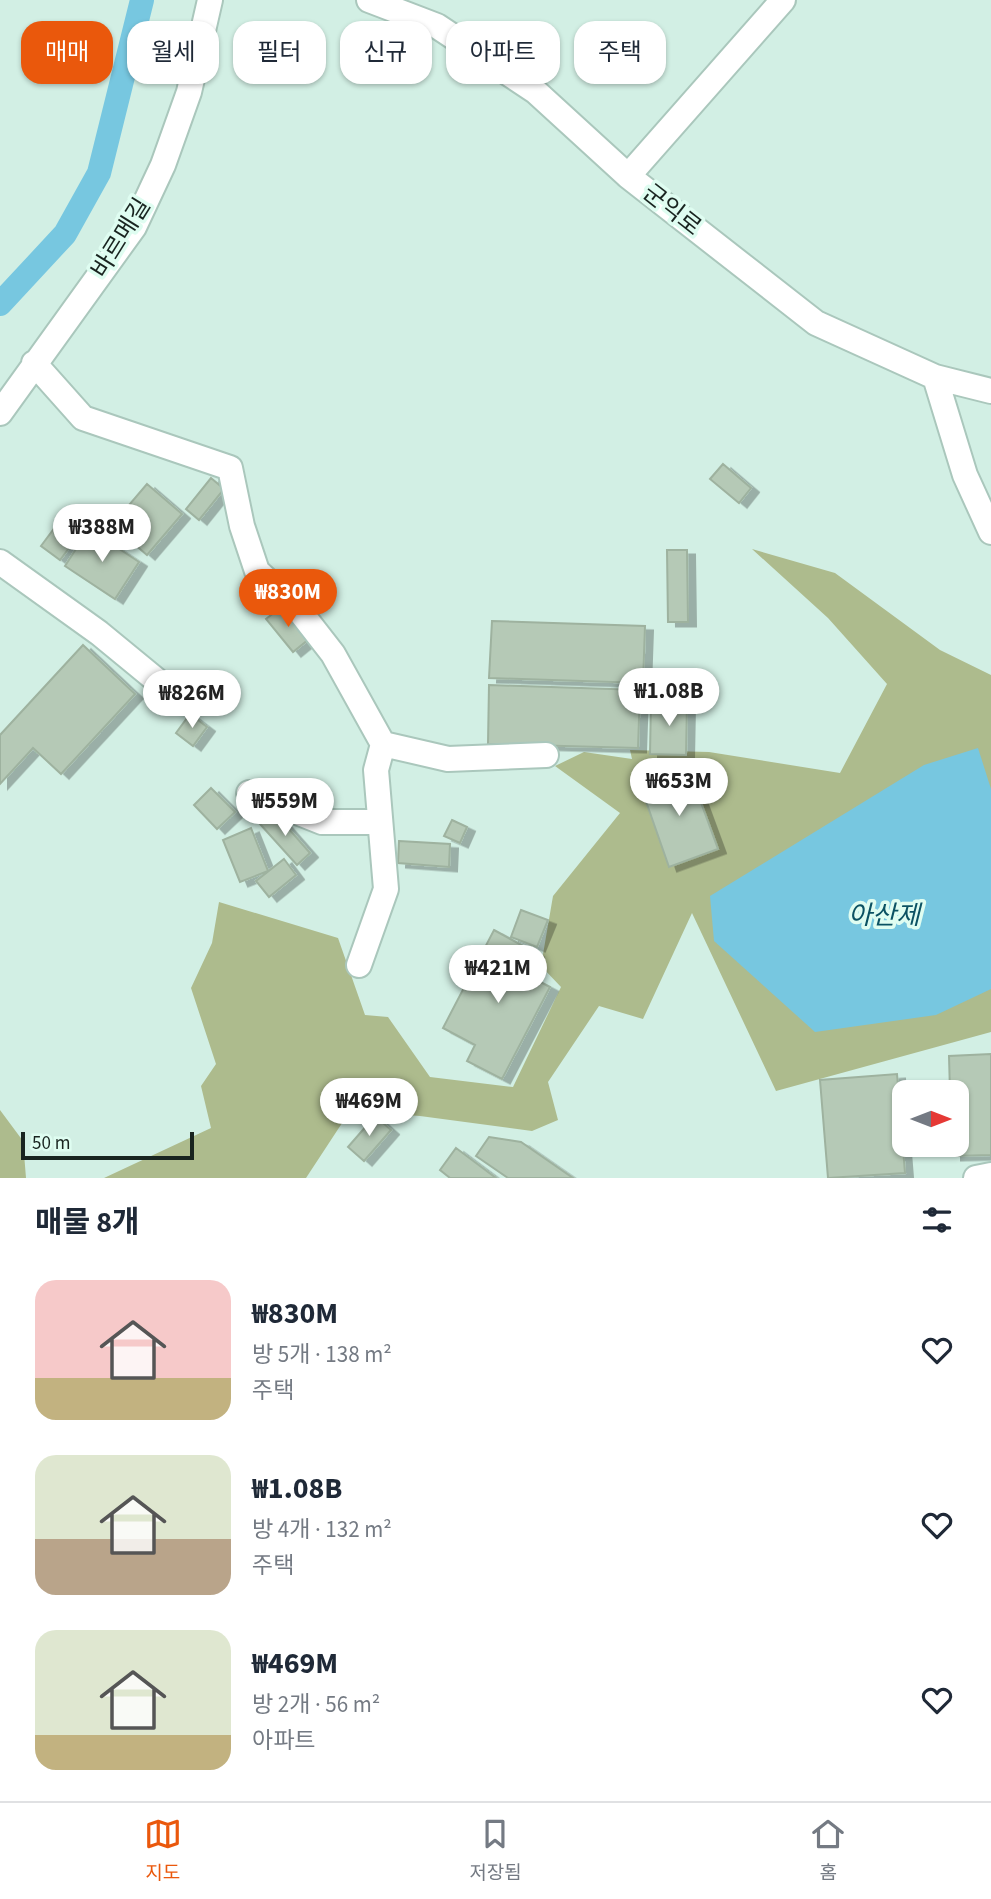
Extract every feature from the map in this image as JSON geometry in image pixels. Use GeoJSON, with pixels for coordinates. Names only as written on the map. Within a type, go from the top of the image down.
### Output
{"type":"FeatureCollection","features":[{"type":"Feature","properties":{"kind":"street","name":"바르메길"},"geometry":{"type":"LineString","coordinates":[[0,414],[34,363],[134,228],[163,165],[190,92],[210,0]]}},
{"type":"Feature","properties":{"kind":"street","name":"군익로"},"geometry":{"type":"LineString","coordinates":[[369,0],[437,26],[535,91],[628,176],[816,323],[935,376],[991,391]]}},
{"type":"Feature","properties":{"kind":"street"},"geometry":{"type":"LineString","coordinates":[[628,176],[783,0]]}},
{"type":"Feature","properties":{"kind":"street"},"geometry":{"type":"LineString","coordinates":[[34,363],[83,418],[230,468],[242,526],[257,571],[298,609],[333,654],[383,744],[376,770],[386,889],[359,965]]}},
{"type":"Feature","properties":{"kind":"street"},"geometry":{"type":"LineString","coordinates":[[935,376],[965,475],[991,531]]}},
{"type":"Feature","properties":{"kind":"street"},"geometry":{"type":"LineString","coordinates":[[0,562],[99,633],[172,693]]}},
{"type":"Feature","properties":{"kind":"street"},"geometry":{"type":"LineString","coordinates":[[383,744],[448,759],[546,755]]}},
{"type":"Feature","properties":{"kind":"street"},"geometry":{"type":"LineString","coordinates":[[249,793],[322,822],[379,822]]}},
{"type":"Feature","properties":{"kind":"street"},"geometry":{"type":"LineString","coordinates":[[976,1178],[991,1175]]}},
{"type":"Feature","properties":{"kind":"green space"},"geometry":{"type":"Polygon","coordinates":[[[752,549],[835,573],[940,650],[991,675],[991,1032],[776,1091],[692,913],[643,1019],[599,1006],[548,1082],[558,1120],[532,1131],[420,1116],[350,1111],[306,1178],[104,1178],[211,1128],[201,1086],[216,1064],[191,988],[212,943],[219,902],[338,938],[365,1015],[388,1017],[430,1077],[513,1087],[561,987],[541,966],[553,896],[620,813],[555,766],[584,752],[632,759],[630,750],[709,752],[840,773],[887,684],[828,618],[752,549]]]}},
{"type":"Feature","properties":{"kind":"green space"},"geometry":{"type":"Polygon","coordinates":[[[0,1110],[23,1141],[26,1178],[0,1178],[0,1110]]]}},
{"type":"Feature","properties":{"kind":"water","name":"아산제"},"geometry":{"type":"Polygon","coordinates":[[[978,748],[991,789],[991,989],[936,1015],[815,1032],[714,941],[710,896],[924,765],[978,748]]]}},
{"type":"Feature","properties":{"kind":"building"},"geometry":{"type":"Polygon","coordinates":[[[723,464],[751,488],[739,503],[710,479],[723,464]]]}},
{"type":"Feature","properties":{"kind":"building"},"geometry":{"type":"Polygon","coordinates":[[[211,478],[224,489],[199,520],[186,509],[211,478]]]}},
{"type":"Feature","properties":{"kind":"building"},"geometry":{"type":"Polygon","coordinates":[[[147,484],[182,514],[147,555],[112,525],[147,484]]]}},
{"type":"Feature","properties":{"kind":"building"},"geometry":{"type":"Polygon","coordinates":[[[56,526],[75,540],[60,560],[41,546],[56,526]]]}},
{"type":"Feature","properties":{"kind":"building"},"geometry":{"type":"Polygon","coordinates":[[[89,529],[139,562],[115,599],[65,566],[89,529]]]}},
{"type":"Feature","properties":{"kind":"building"},"geometry":{"type":"Polygon","coordinates":[[[667,550],[687,550],[688,622],[668,622],[667,550]]]}},
{"type":"Feature","properties":{"kind":"building"},"geometry":{"type":"Polygon","coordinates":[[[283,606],[309,639],[293,652],[266,619],[283,606]]]}},
{"type":"Feature","properties":{"kind":"building"},"geometry":{"type":"Polygon","coordinates":[[[492,621],[645,626],[643,683],[489,678],[492,621]]]}},
{"type":"Feature","properties":{"kind":"building"},"geometry":{"type":"Polygon","coordinates":[[[83,645],[135,694],[61,774],[33,748],[0,784],[0,735],[83,645]]]}},
{"type":"Feature","properties":{"kind":"building"},"geometry":{"type":"Polygon","coordinates":[[[489,685],[640,690],[638,748],[488,744],[489,685]]]}},
{"type":"Feature","properties":{"kind":"building"},"geometry":{"type":"Polygon","coordinates":[[[651,702],[687,702],[686,755],[650,754],[651,702]]]}},
{"type":"Feature","properties":{"kind":"building"},"geometry":{"type":"Polygon","coordinates":[[[190,714],[207,727],[193,746],[176,733],[190,714]]]}},
{"type":"Feature","properties":{"kind":"building"},"geometry":{"type":"Polygon","coordinates":[[[689,770],[718,849],[669,867],[641,787],[689,770]]]}},
{"type":"Feature","properties":{"kind":"building"},"geometry":{"type":"Polygon","coordinates":[[[211,788],[235,812],[217,829],[194,805],[211,788]]]}},
{"type":"Feature","properties":{"kind":"building"},"geometry":{"type":"Polygon","coordinates":[[[274,812],[310,853],[297,865],[260,824],[274,812]]]}},
{"type":"Feature","properties":{"kind":"building"},"geometry":{"type":"Polygon","coordinates":[[[452,820],[467,827],[460,843],[444,836],[452,820]]]}},
{"type":"Feature","properties":{"kind":"building"},"geometry":{"type":"Polygon","coordinates":[[[251,828],[268,871],[240,882],[223,840],[251,828]]]}},
{"type":"Feature","properties":{"kind":"building"},"geometry":{"type":"Polygon","coordinates":[[[399,841],[450,844],[449,867],[398,863],[399,841]]]}},
{"type":"Feature","properties":{"kind":"building"},"geometry":{"type":"Polygon","coordinates":[[[284,859],[296,875],[269,897],[256,881],[284,859]]]}},
{"type":"Feature","properties":{"kind":"building"},"geometry":{"type":"Polygon","coordinates":[[[521,910],[548,920],[537,947],[511,937],[521,910]]]}},
{"type":"Feature","properties":{"kind":"building"},"geometry":{"type":"Polygon","coordinates":[[[494,930],[536,953],[525,974],[550,987],[502,1079],[467,1061],[475,1045],[443,1028],[494,930]]]}},
{"type":"Feature","properties":{"kind":"building"},"geometry":{"type":"Polygon","coordinates":[[[991,1054],[991,1155],[970,1156],[970,1080],[950,1080],[949,1056],[991,1054]]]}},
{"type":"Feature","properties":{"kind":"building"},"geometry":{"type":"Polygon","coordinates":[[[897,1074],[897,1080],[892,1080],[892,1157],[904,1157],[905,1173],[828,1178],[820,1080],[897,1074]]]}},
{"type":"Feature","properties":{"kind":"building"},"geometry":{"type":"Polygon","coordinates":[[[375,1116],[391,1130],[364,1161],[348,1147],[375,1116]]]}},
{"type":"Feature","properties":{"kind":"building"},"geometry":{"type":"Polygon","coordinates":[[[489,1137],[521,1142],[573,1178],[508,1178],[476,1156],[489,1137]]]}},
{"type":"Feature","properties":{"kind":"building"},"geometry":{"type":"Polygon","coordinates":[[[456,1148],[496,1178],[450,1178],[440,1170],[456,1148]]]}},
{"type":"Feature","properties":{"kind":"waterway"},"geometry":{"type":"LineString","coordinates":[[0,304],[65,234],[99,173],[142,0]]}}]}
